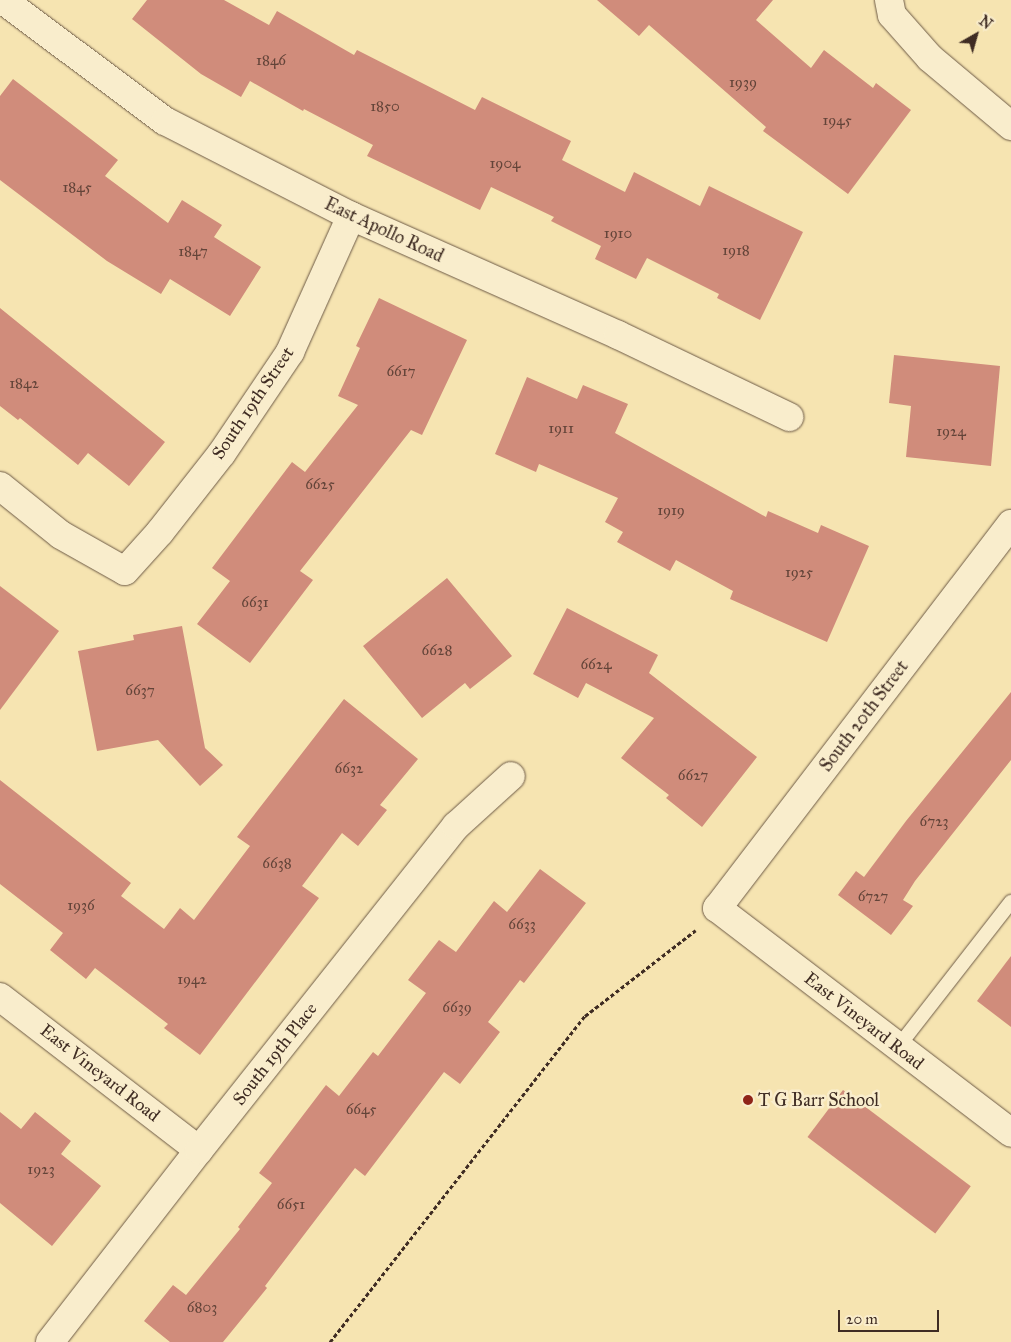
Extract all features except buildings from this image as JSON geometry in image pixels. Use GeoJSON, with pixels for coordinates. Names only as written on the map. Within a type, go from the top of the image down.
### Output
{"type":"FeatureCollection","features":[{"type":"Feature","properties":{"kind":"street","name":"East Apollo Road"},"geometry":{"type":"LineString","coordinates":[[3,0],[165,121],[352,216],[618,335],[789,417]]}},
{"type":"Feature","properties":{"kind":"street"},"geometry":{"type":"LineString","coordinates":[[889,0],[892,15],[930,58],[1011,126]]}},
{"type":"Feature","properties":{"kind":"street","name":"South 19th Street"},"geometry":{"type":"LineString","coordinates":[[0,486],[61,535],[125,571],[160,532],[222,453],[290,352],[352,216]]}},
{"type":"Feature","properties":{"kind":"street","name":"South 20th Street"},"geometry":{"type":"LineString","coordinates":[[717,908],[1011,524]]}},
{"type":"Feature","properties":{"kind":"street","name":"South 19th Place"},"geometry":{"type":"LineString","coordinates":[[50,1342],[199,1150],[456,826],[511,776]]}},
{"type":"Feature","properties":{"kind":"street","name":"East Vineyard Road"},"geometry":{"type":"LineString","coordinates":[[717,908],[1011,1133]]}},
{"type":"Feature","properties":{"kind":"street","name":"East Vineyard Road"},"geometry":{"type":"LineString","coordinates":[[0,996],[199,1150]]}},
{"type":"Feature","properties":{"kind":"lane"},"geometry":{"type":"LineString","coordinates":[[898,1047],[1011,902]]}},
{"type":"Feature","properties":{"kind":"path"},"geometry":{"type":"LineString","coordinates":[[330,1342],[585,1016],[688,938],[717,908]]}},
{"type":"Feature","properties":{"kind":"place","name":"T G Barr School"},"geometry":{"type":"Point","coordinates":[748,1100]}}]}
